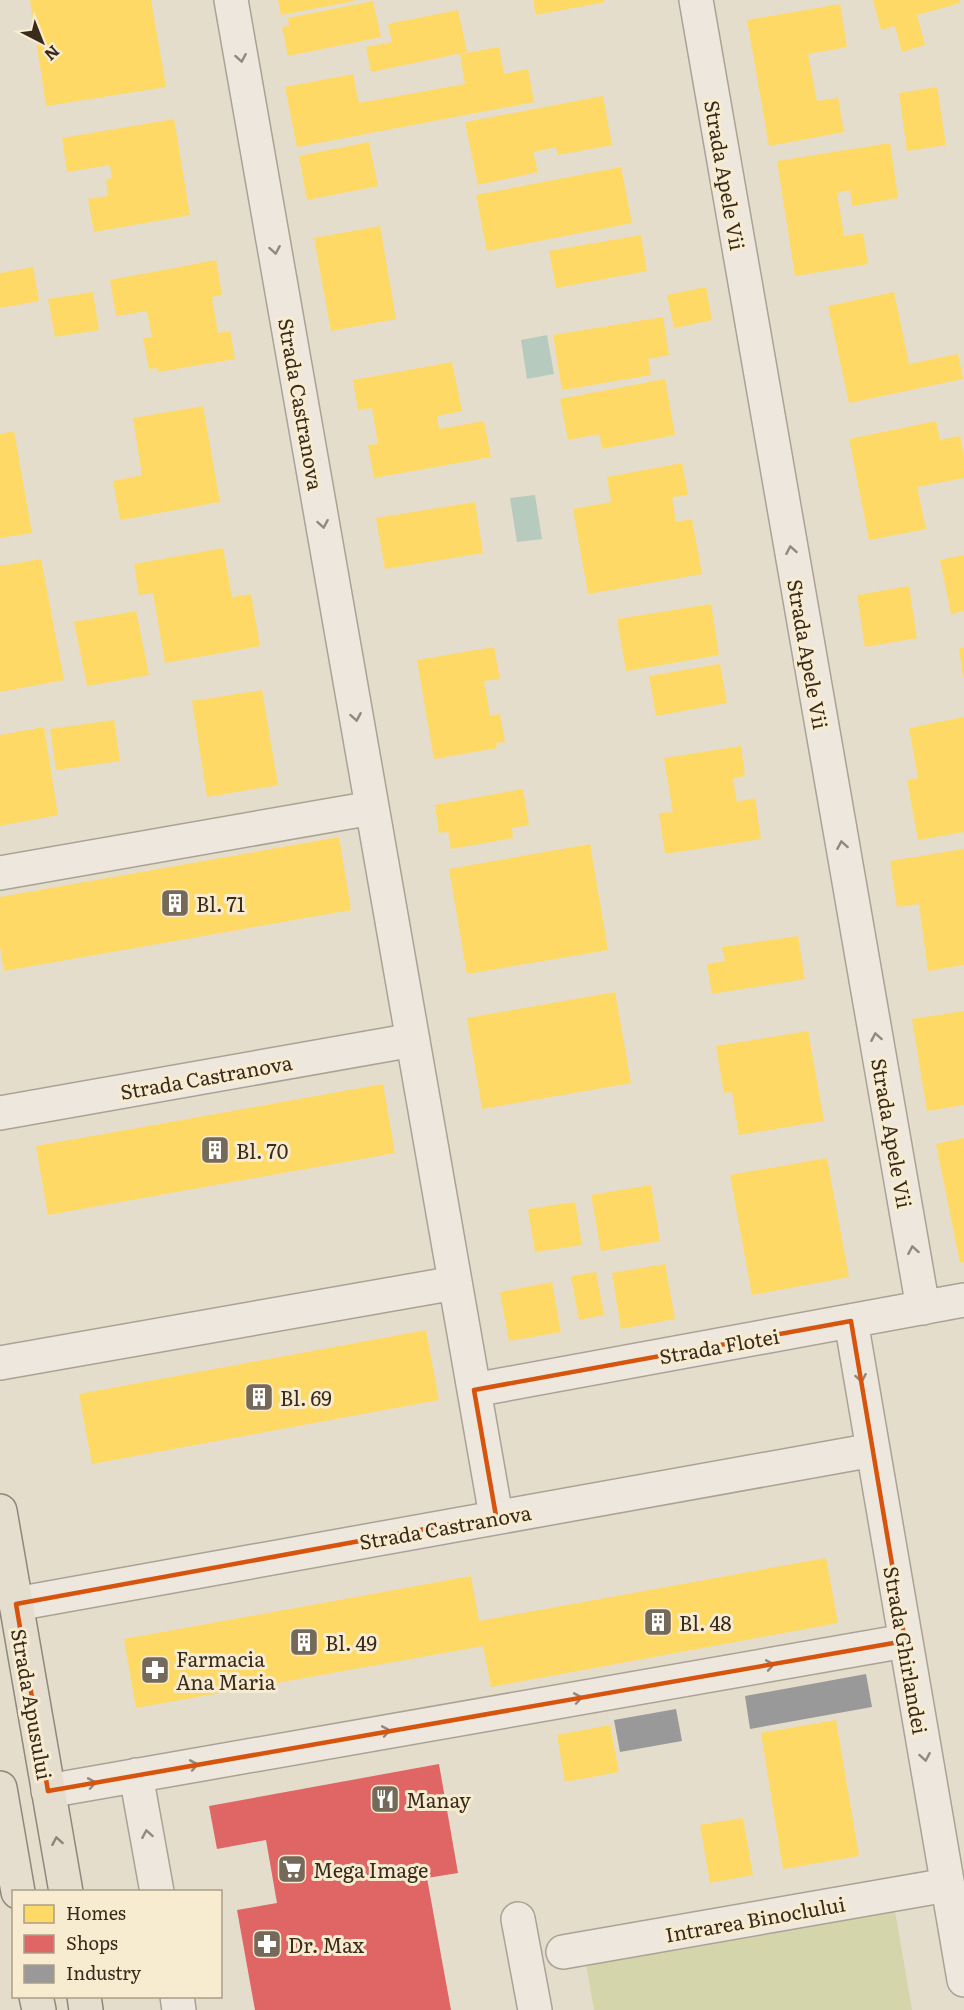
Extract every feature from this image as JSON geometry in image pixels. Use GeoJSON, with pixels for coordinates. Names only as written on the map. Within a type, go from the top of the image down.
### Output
{"type":"FeatureCollection","features":[{"type":"Feature","properties":{"kind":"main road","name":"Strada Apusului"},"geometry":{"type":"LineString","coordinates":[[0,1511],[65,1884]]}},
{"type":"Feature","properties":{"kind":"main road"},"geometry":{"type":"LineString","coordinates":[[48,1791],[1,1793],[12,1887],[65,1884]]}},
{"type":"Feature","properties":{"kind":"street","name":"Strada Castranova"},"geometry":{"type":"LineString","coordinates":[[231,0],[496,1516]]}},
{"type":"Feature","properties":{"kind":"street","name":"Strada Apele Vii"},"geometry":{"type":"LineString","coordinates":[[696,0],[923,1308]]}},
{"type":"Feature","properties":{"kind":"street"},"geometry":{"type":"LineString","coordinates":[[0,873],[372,808]]}},
{"type":"Feature","properties":{"kind":"street","name":"Strada Castranova"},"geometry":{"type":"LineString","coordinates":[[0,1113],[413,1040]]}},
{"type":"Feature","properties":{"kind":"street"},"geometry":{"type":"LineString","coordinates":[[0,1363],[455,1282]]}},
{"type":"Feature","properties":{"kind":"street","name":"Strada Flotei"},"geometry":{"type":"LineString","coordinates":[[474,1390],[964,1300]]}},
{"type":"Feature","properties":{"kind":"street","name":"Strada Ghirlandei"},"geometry":{"type":"LineString","coordinates":[[851,1321],[964,1980]]}},
{"type":"Feature","properties":{"kind":"street","name":"Strada Castranova"},"geometry":{"type":"LineString","coordinates":[[16,1604],[873,1450]]}},
{"type":"Feature","properties":{"kind":"street","name":"Strada Apusului"},"geometry":{"type":"LineString","coordinates":[[48,1791],[906,1641]]}},
{"type":"Feature","properties":{"kind":"street"},"geometry":{"type":"LineString","coordinates":[[136,1775],[157,1890]]}},
{"type":"Feature","properties":{"kind":"street","name":"Intrarea Binoclului"},"geometry":{"type":"LineString","coordinates":[[563,1952],[947,1885]]}},
{"type":"Feature","properties":{"kind":"street"},"geometry":{"type":"LineString","coordinates":[[518,1919],[535,2010]]}},
{"type":"Feature","properties":{"kind":"highlighted area"},"geometry":{"type":"Polygon","coordinates":[[[851,1321],[905,1641],[48,1791],[16,1604],[496,1516],[474,1390],[851,1321]]]}},
{"type":"Feature","properties":{"kind":"green space"},"geometry":{"type":"Polygon","coordinates":[[[895,1911],[912,2010],[594,2010],[586,1964],[895,1911]]]}},
{"type":"Feature","properties":{"kind":"shaded area"},"geometry":{"type":"Polygon","coordinates":[[[547,335],[554,374],[527,379],[521,340],[547,335]]]}},
{"type":"Feature","properties":{"kind":"shaded area"},"geometry":{"type":"Polygon","coordinates":[[[535,495],[542,539],[517,542],[510,498],[535,495]]]}},
{"type":"Feature","properties":{"kind":"building: Homes"},"geometry":{"type":"Polygon","coordinates":[[[30,0],[151,0],[166,87],[46,106],[30,0]]]}},
{"type":"Feature","properties":{"kind":"building: Homes"},"geometry":{"type":"Polygon","coordinates":[[[278,0],[354,0],[354,1],[281,15],[278,0]]]}},
{"type":"Feature","properties":{"kind":"building: Homes"},"geometry":{"type":"Polygon","coordinates":[[[533,0],[604,0],[605,2],[536,15],[533,0]]]}},
{"type":"Feature","properties":{"kind":"building: Homes"},"geometry":{"type":"Polygon","coordinates":[[[873,0],[959,0],[960,3],[917,15],[925,45],[902,52],[895,26],[881,30],[873,0]]]}},
{"type":"Feature","properties":{"kind":"building: Homes"},"geometry":{"type":"Polygon","coordinates":[[[373,1],[381,37],[288,56],[282,27],[289,26],[288,18],[373,1]]]}},
{"type":"Feature","properties":{"kind":"building: Homes"},"geometry":{"type":"Polygon","coordinates":[[[840,4],[847,47],[808,54],[817,101],[838,98],[844,132],[769,146],[747,20],[840,4]]]}},
{"type":"Feature","properties":{"kind":"building: Homes"},"geometry":{"type":"Polygon","coordinates":[[[458,10],[467,52],[371,72],[366,47],[392,42],[388,24],[458,10]]]}},
{"type":"Feature","properties":{"kind":"building: Homes"},"geometry":{"type":"Polygon","coordinates":[[[499,47],[504,74],[528,69],[534,102],[297,147],[285,87],[353,74],[359,103],[465,84],[460,54],[499,47]]]}},
{"type":"Feature","properties":{"kind":"building: Homes"},"geometry":{"type":"Polygon","coordinates":[[[937,87],[946,145],[907,151],[899,93],[937,87]]]}},
{"type":"Feature","properties":{"kind":"building: Homes"},"geometry":{"type":"Polygon","coordinates":[[[603,96],[612,145],[558,155],[556,147],[533,152],[538,172],[478,185],[465,122],[603,96]]]}},
{"type":"Feature","properties":{"kind":"building: Homes"},"geometry":{"type":"Polygon","coordinates":[[[174,119],[190,215],[94,232],[88,199],[108,196],[106,180],[112,178],[110,165],[67,172],[62,138],[174,119]]]}},
{"type":"Feature","properties":{"kind":"building: Homes"},"geometry":{"type":"Polygon","coordinates":[[[369,142],[378,186],[307,200],[299,156],[369,142]]]}},
{"type":"Feature","properties":{"kind":"building: Homes"},"geometry":{"type":"Polygon","coordinates":[[[890,143],[898,198],[852,206],[850,190],[837,193],[844,236],[863,233],[868,264],[795,276],[777,161],[890,143]]]}},
{"type":"Feature","properties":{"kind":"building: Homes"},"geometry":{"type":"Polygon","coordinates":[[[621,167],[632,223],[487,251],[476,195],[621,167]]]}},
{"type":"Feature","properties":{"kind":"building: Homes"},"geometry":{"type":"Polygon","coordinates":[[[380,226],[396,319],[331,331],[314,238],[380,226]]]}},
{"type":"Feature","properties":{"kind":"building: Homes"},"geometry":{"type":"Polygon","coordinates":[[[641,235],[647,271],[556,288],[549,251],[641,235]]]}},
{"type":"Feature","properties":{"kind":"building: Homes"},"geometry":{"type":"Polygon","coordinates":[[[216,260],[222,295],[212,297],[218,333],[230,331],[235,359],[158,372],[158,368],[149,369],[143,338],[152,337],[147,311],[116,316],[110,280],[216,260]]]}},
{"type":"Feature","properties":{"kind":"building: Homes"},"geometry":{"type":"Polygon","coordinates":[[[33,267],[39,301],[0,308],[0,273],[33,267]]]}},
{"type":"Feature","properties":{"kind":"building: Homes"},"geometry":{"type":"Polygon","coordinates":[[[706,287],[712,320],[674,328],[667,295],[706,287]]]}},
{"type":"Feature","properties":{"kind":"building: Homes"},"geometry":{"type":"Polygon","coordinates":[[[93,292],[99,330],[55,337],[48,299],[93,292]]]}},
{"type":"Feature","properties":{"kind":"building: Homes"},"geometry":{"type":"Polygon","coordinates":[[[894,292],[909,364],[958,354],[963,379],[849,403],[828,306],[894,292]]]}},
{"type":"Feature","properties":{"kind":"building: Homes"},"geometry":{"type":"Polygon","coordinates":[[[663,317],[669,355],[648,359],[651,375],[562,390],[553,335],[663,317]]]}},
{"type":"Feature","properties":{"kind":"building: Homes"},"geometry":{"type":"Polygon","coordinates":[[[452,362],[462,411],[437,416],[439,429],[484,421],[491,457],[374,478],[368,445],[378,444],[372,408],[358,410],[353,380],[452,362]]]}},
{"type":"Feature","properties":{"kind":"building: Homes"},"geometry":{"type":"Polygon","coordinates":[[[665,379],[675,435],[602,449],[599,434],[568,440],[560,399],[665,379]]]}},
{"type":"Feature","properties":{"kind":"building: Homes"},"geometry":{"type":"Polygon","coordinates":[[[203,406],[220,502],[120,520],[113,481],[142,475],[133,418],[203,406]]]}},
{"type":"Feature","properties":{"kind":"building: Homes"},"geometry":{"type":"Polygon","coordinates":[[[936,421],[940,440],[960,436],[964,457],[964,478],[917,487],[926,529],[869,540],[849,439],[936,421]]]}},
{"type":"Feature","properties":{"kind":"building: Homes"},"geometry":{"type":"Polygon","coordinates":[[[14,431],[32,533],[0,538],[0,434],[14,431]]]}},
{"type":"Feature","properties":{"kind":"building: Homes"},"geometry":{"type":"Polygon","coordinates":[[[682,463],[688,495],[672,497],[676,522],[692,519],[702,574],[588,594],[573,509],[611,502],[607,477],[682,463]]]}},
{"type":"Feature","properties":{"kind":"building: Homes"},"geometry":{"type":"Polygon","coordinates":[[[475,502],[483,553],[385,569],[376,518],[475,502]]]}},
{"type":"Feature","properties":{"kind":"building: Homes"},"geometry":{"type":"Polygon","coordinates":[[[223,548],[232,597],[251,594],[260,646],[165,663],[153,593],[139,595],[134,564],[223,548]]]}},
{"type":"Feature","properties":{"kind":"building: Homes"},"geometry":{"type":"Polygon","coordinates":[[[964,555],[964,611],[951,614],[940,560],[964,555]]]}},
{"type":"Feature","properties":{"kind":"building: Homes"},"geometry":{"type":"Polygon","coordinates":[[[41,559],[64,680],[0,692],[0,566],[41,559]]]}},
{"type":"Feature","properties":{"kind":"building: Homes"},"geometry":{"type":"Polygon","coordinates":[[[909,586],[917,638],[865,647],[857,595],[909,586]]]}},
{"type":"Feature","properties":{"kind":"building: Homes"},"geometry":{"type":"Polygon","coordinates":[[[711,604],[719,655],[626,671],[617,619],[711,604]]]}},
{"type":"Feature","properties":{"kind":"building: Homes"},"geometry":{"type":"Polygon","coordinates":[[[136,611],[149,675],[87,686],[74,622],[136,611]]]}},
{"type":"Feature","properties":{"kind":"building: Homes"},"geometry":{"type":"Polygon","coordinates":[[[494,647],[500,679],[484,681],[490,716],[500,714],[505,742],[496,743],[497,748],[434,759],[417,660],[494,647]]]}},
{"type":"Feature","properties":{"kind":"building: Homes"},"geometry":{"type":"Polygon","coordinates":[[[964,647],[964,677],[963,677],[959,648],[964,647]]]}},
{"type":"Feature","properties":{"kind":"building: Homes"},"geometry":{"type":"Polygon","coordinates":[[[720,664],[727,703],[656,716],[649,676],[720,664]]]}},
{"type":"Feature","properties":{"kind":"building: Homes"},"geometry":{"type":"Polygon","coordinates":[[[262,690],[278,785],[207,797],[192,701],[262,690]]]}},
{"type":"Feature","properties":{"kind":"building: Homes"},"geometry":{"type":"Polygon","coordinates":[[[964,717],[964,832],[918,840],[907,780],[918,778],[909,728],[964,717]]]}},
{"type":"Feature","properties":{"kind":"building: Homes"},"geometry":{"type":"Polygon","coordinates":[[[114,720],[120,761],[56,770],[50,729],[114,720]]]}},
{"type":"Feature","properties":{"kind":"building: Homes"},"geometry":{"type":"Polygon","coordinates":[[[44,727],[58,815],[0,826],[0,735],[44,727]]]}},
{"type":"Feature","properties":{"kind":"building: Homes"},"geometry":{"type":"Polygon","coordinates":[[[741,746],[745,776],[733,778],[737,802],[755,798],[761,839],[665,854],[659,813],[673,812],[664,758],[741,746]]]}},
{"type":"Feature","properties":{"kind":"building: Homes"},"geometry":{"type":"Polygon","coordinates":[[[523,789],[529,825],[512,828],[513,838],[451,849],[448,832],[439,833],[435,805],[523,789]]]}},
{"type":"Feature","properties":{"kind":"building: Homes","name":"Bl. 71"},"geometry":{"type":"Polygon","coordinates":[[[339,837],[351,910],[4,971],[0,947],[0,897],[339,837]]]}},
{"type":"Feature","properties":{"kind":"building: Homes"},"geometry":{"type":"Polygon","coordinates":[[[590,844],[608,950],[467,974],[449,869],[590,844]]]}},
{"type":"Feature","properties":{"kind":"building: Homes"},"geometry":{"type":"Polygon","coordinates":[[[964,849],[964,965],[928,971],[919,904],[897,907],[890,861],[964,849]]]}},
{"type":"Feature","properties":{"kind":"building: Homes"},"geometry":{"type":"Polygon","coordinates":[[[798,936],[805,979],[712,994],[707,964],[725,961],[722,947],[798,936]]]}},
{"type":"Feature","properties":{"kind":"building: Homes"},"geometry":{"type":"Polygon","coordinates":[[[615,992],[631,1083],[482,1109],[467,1018],[615,992]]]}},
{"type":"Feature","properties":{"kind":"building: Homes"},"geometry":{"type":"Polygon","coordinates":[[[964,1011],[964,1105],[927,1111],[912,1019],[964,1011]]]}},
{"type":"Feature","properties":{"kind":"building: Homes"},"geometry":{"type":"Polygon","coordinates":[[[808,1031],[824,1121],[739,1135],[732,1092],[724,1093],[716,1046],[808,1031]]]}},
{"type":"Feature","properties":{"kind":"building: Homes","name":"Bl. 70"},"geometry":{"type":"Polygon","coordinates":[[[383,1084],[395,1153],[48,1215],[36,1146],[383,1084]]]}},
{"type":"Feature","properties":{"kind":"building: Homes"},"geometry":{"type":"Polygon","coordinates":[[[964,1138],[964,1262],[960,1263],[936,1144],[964,1138]]]}},
{"type":"Feature","properties":{"kind":"building: Homes"},"geometry":{"type":"Polygon","coordinates":[[[827,1158],[849,1277],[752,1295],[730,1175],[827,1158]]]}},
{"type":"Feature","properties":{"kind":"building: Homes"},"geometry":{"type":"Polygon","coordinates":[[[651,1185],[660,1241],[601,1251],[591,1195],[651,1185]]]}},
{"type":"Feature","properties":{"kind":"building: Homes"},"geometry":{"type":"Polygon","coordinates":[[[575,1202],[582,1245],[535,1252],[528,1209],[575,1202]]]}},
{"type":"Feature","properties":{"kind":"building: Homes"},"geometry":{"type":"Polygon","coordinates":[[[665,1264],[675,1319],[621,1329],[612,1273],[665,1264]]]}},
{"type":"Feature","properties":{"kind":"building: Homes"},"geometry":{"type":"Polygon","coordinates":[[[596,1272],[604,1315],[579,1320],[571,1276],[596,1272]]]}},
{"type":"Feature","properties":{"kind":"building: Homes"},"geometry":{"type":"Polygon","coordinates":[[[552,1282],[561,1332],[509,1341],[500,1292],[552,1282]]]}},
{"type":"Feature","properties":{"kind":"building: Homes","name":"Bl. 69"},"geometry":{"type":"Polygon","coordinates":[[[426,1330],[439,1400],[92,1464],[79,1394],[426,1330]]]}},
{"type":"Feature","properties":{"kind":"building: Homes"},"geometry":{"type":"Polygon","coordinates":[[[826,1558],[838,1623],[491,1687],[483,1646],[136,1708],[124,1639],[471,1576],[479,1621],[826,1558]]]}},
{"type":"Feature","properties":{"kind":"building: Homes"},"geometry":{"type":"Polygon","coordinates":[[[836,1720],[859,1856],[783,1869],[761,1733],[836,1720]]]}},
{"type":"Feature","properties":{"kind":"building: Homes"},"geometry":{"type":"Polygon","coordinates":[[[610,1725],[619,1772],[565,1782],[557,1735],[610,1725]]]}},
{"type":"Feature","properties":{"kind":"building: Homes"},"geometry":{"type":"Polygon","coordinates":[[[743,1818],[753,1875],[710,1883],[700,1825],[743,1818]]]}},
{"type":"Feature","properties":{"kind":"building: Shops"},"geometry":{"type":"Polygon","coordinates":[[[439,1764],[458,1873],[427,1878],[451,2010],[255,2010],[237,1910],[277,1903],[266,1840],[217,1849],[209,1806],[439,1764]]]}},
{"type":"Feature","properties":{"kind":"building: Industry"},"geometry":{"type":"Polygon","coordinates":[[[866,1674],[872,1707],[750,1729],[745,1696],[866,1674]]]}},
{"type":"Feature","properties":{"kind":"building: Industry"},"geometry":{"type":"Polygon","coordinates":[[[676,1709],[682,1741],[620,1752],[614,1720],[676,1709]]]}},
{"type":"Feature","properties":{"kind":"place","name":"Bl. 71"},"geometry":{"type":"Point","coordinates":[175,903]}},
{"type":"Feature","properties":{"kind":"place","name":"Bl. 70"},"geometry":{"type":"Point","coordinates":[215,1150]}},
{"type":"Feature","properties":{"kind":"place","name":"Bl. 69"},"geometry":{"type":"Point","coordinates":[259,1397]}},
{"type":"Feature","properties":{"kind":"place","name":"Bl. 48"},"geometry":{"type":"Point","coordinates":[658,1622]}},
{"type":"Feature","properties":{"kind":"place","name":"Bl. 49"},"geometry":{"type":"Point","coordinates":[304,1642]}},
{"type":"Feature","properties":{"kind":"place","name":"Farmacia Ana Maria"},"geometry":{"type":"Point","coordinates":[155,1670]}},
{"type":"Feature","properties":{"kind":"place","name":"Manay"},"geometry":{"type":"Point","coordinates":[385,1799]}},
{"type":"Feature","properties":{"kind":"place","name":"Mega Image"},"geometry":{"type":"Point","coordinates":[292,1869]}},
{"type":"Feature","properties":{"kind":"place","name":"Dr. Max"},"geometry":{"type":"Point","coordinates":[267,1944]}}]}
